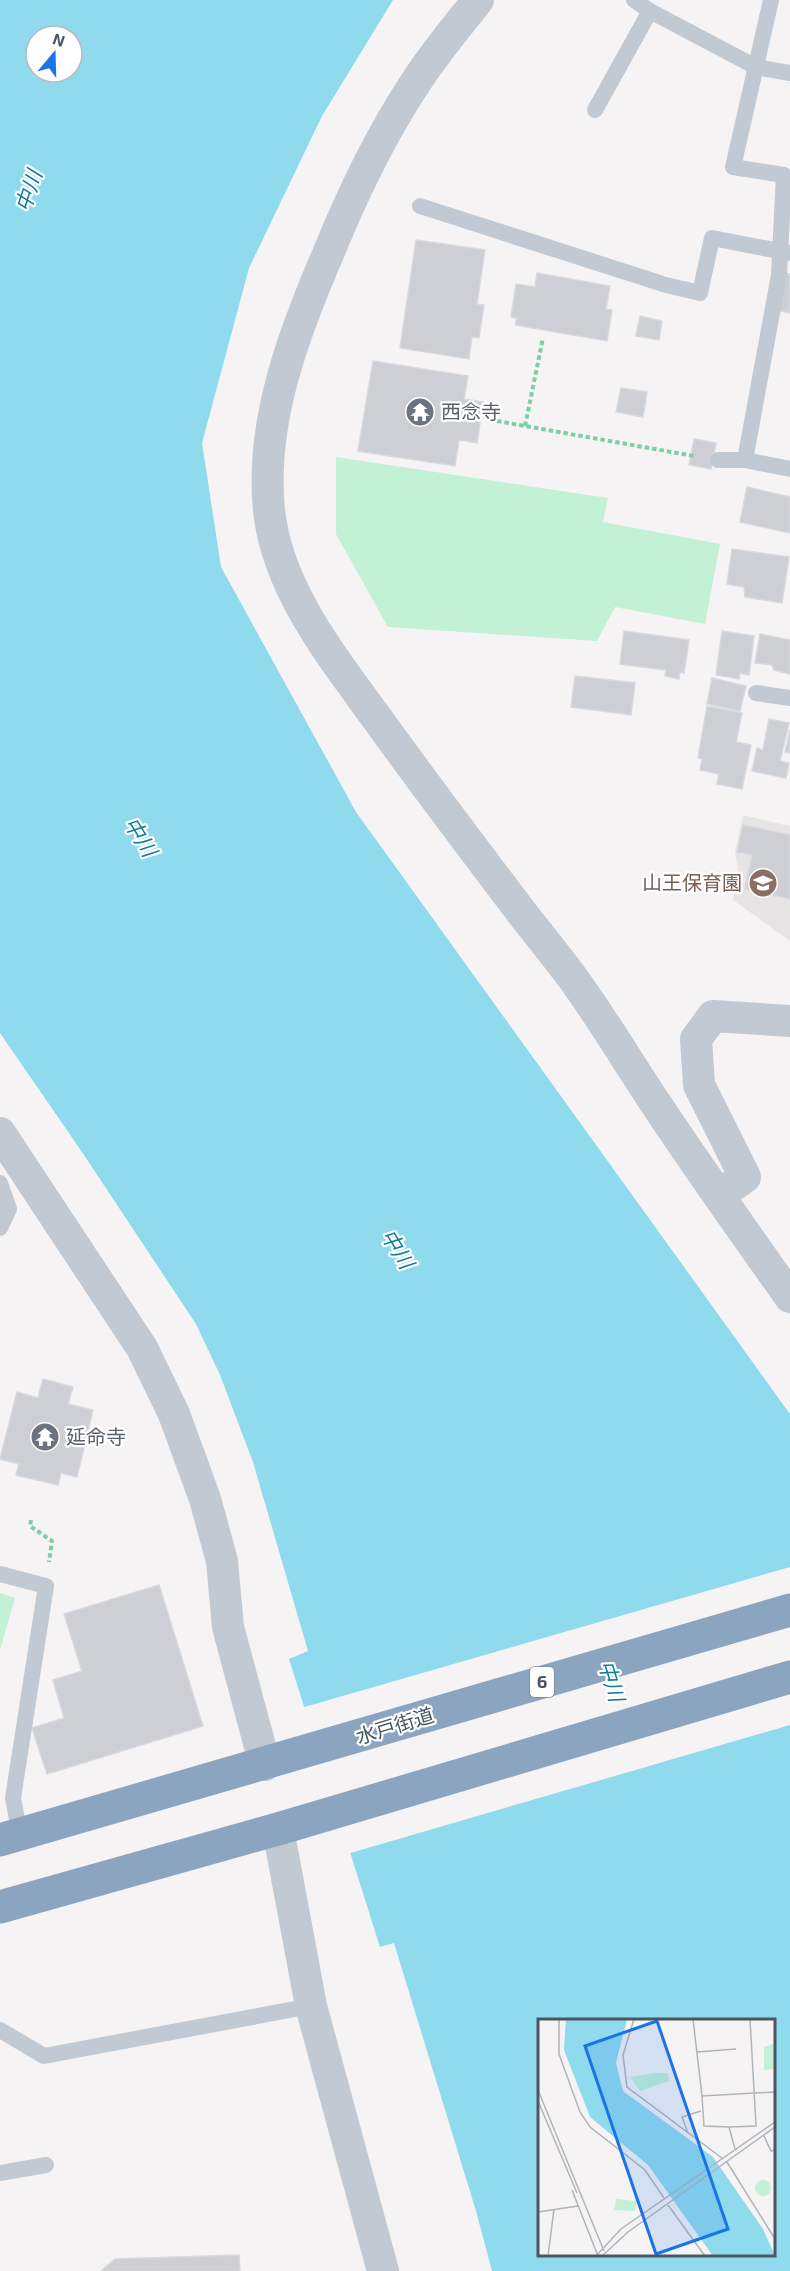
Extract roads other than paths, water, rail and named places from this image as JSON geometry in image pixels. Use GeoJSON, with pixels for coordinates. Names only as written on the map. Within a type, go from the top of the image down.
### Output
{"type":"FeatureCollection","features":[{"type":"Feature","properties":{"kind":"highway","name":"水戸街道"},"geometry":{"type":"LineString","coordinates":[[10,1838],[280,1761],[503,1693],[790,1610]]}},
{"type":"Feature","properties":{"kind":"highway"},"geometry":{"type":"LineString","coordinates":[[0,1907],[278,1829],[790,1677]]}},
{"type":"Feature","properties":{"kind":"street"},"geometry":{"type":"LineString","coordinates":[[478,0],[415,83],[377,146],[345,212],[314,287],[290,353],[275,412],[267,467],[269,513],[285,574],[300,604],[344,673],[470,845],[572,976],[790,1297]]}},
{"type":"Feature","properties":{"kind":"street"},"geometry":{"type":"LineString","coordinates":[[719,1195],[745,1177],[699,1085],[696,1040],[713,1016],[790,1021]]}},
{"type":"Feature","properties":{"kind":"street"},"geometry":{"type":"LineString","coordinates":[[3,1143],[142,1348],[174,1414],[205,1498],[222,1561],[228,1627],[280,1761]]}},
{"type":"Feature","properties":{"kind":"street"},"geometry":{"type":"LineString","coordinates":[[278,1829],[312,2006],[354,2171],[383,2271]]}},
{"type":"Feature","properties":{"kind":"lane"},"geometry":{"type":"LineString","coordinates":[[634,0],[650,11],[756,68],[790,73]]}},
{"type":"Feature","properties":{"kind":"lane"},"geometry":{"type":"LineString","coordinates":[[745,460],[785,252],[784,175],[733,167],[771,0]]}},
{"type":"Feature","properties":{"kind":"lane"},"geometry":{"type":"LineString","coordinates":[[595,110],[650,11]]}},
{"type":"Feature","properties":{"kind":"lane"},"geometry":{"type":"LineString","coordinates":[[420,206],[666,285],[700,293],[712,238],[785,252]]}},
{"type":"Feature","properties":{"kind":"lane"},"geometry":{"type":"LineString","coordinates":[[718,460],[745,460],[790,469]]}},
{"type":"Feature","properties":{"kind":"lane"},"geometry":{"type":"LineString","coordinates":[[756,693],[790,699]]}},
{"type":"Feature","properties":{"kind":"lane"},"geometry":{"type":"LineString","coordinates":[[0,1183],[9,1209],[0,1228]]}},
{"type":"Feature","properties":{"kind":"lane"},"geometry":{"type":"LineString","coordinates":[[0,1574],[46,1587],[13,1798],[10,1838]]}},
{"type":"Feature","properties":{"kind":"lane"},"geometry":{"type":"LineString","coordinates":[[0,2030],[44,2056],[312,2006]]}},
{"type":"Feature","properties":{"kind":"lane"},"geometry":{"type":"LineString","coordinates":[[0,2173],[46,2165]]}},
{"type":"Feature","properties":{"kind":"water","name":"中川"},"geometry":{"type":"Polygon","coordinates":[[[0,0],[393,0],[322,116],[249,268],[202,443],[221,567],[356,812],[790,1414],[790,2271],[492,2271],[476,2211],[394,1943],[380,1947],[289,1659],[308,1651],[253,1462],[220,1375],[196,1324],[0,1033],[0,0]]]}},
{"type":"Feature","properties":{"kind":"place","name":"西念寺"},"geometry":{"type":"Point","coordinates":[420,412]}},
{"type":"Feature","properties":{"kind":"place","name":"山王保育園"},"geometry":{"type":"Point","coordinates":[763,883]}},
{"type":"Feature","properties":{"kind":"place","name":"延命寺"},"geometry":{"type":"Point","coordinates":[45,1437]}}]}
